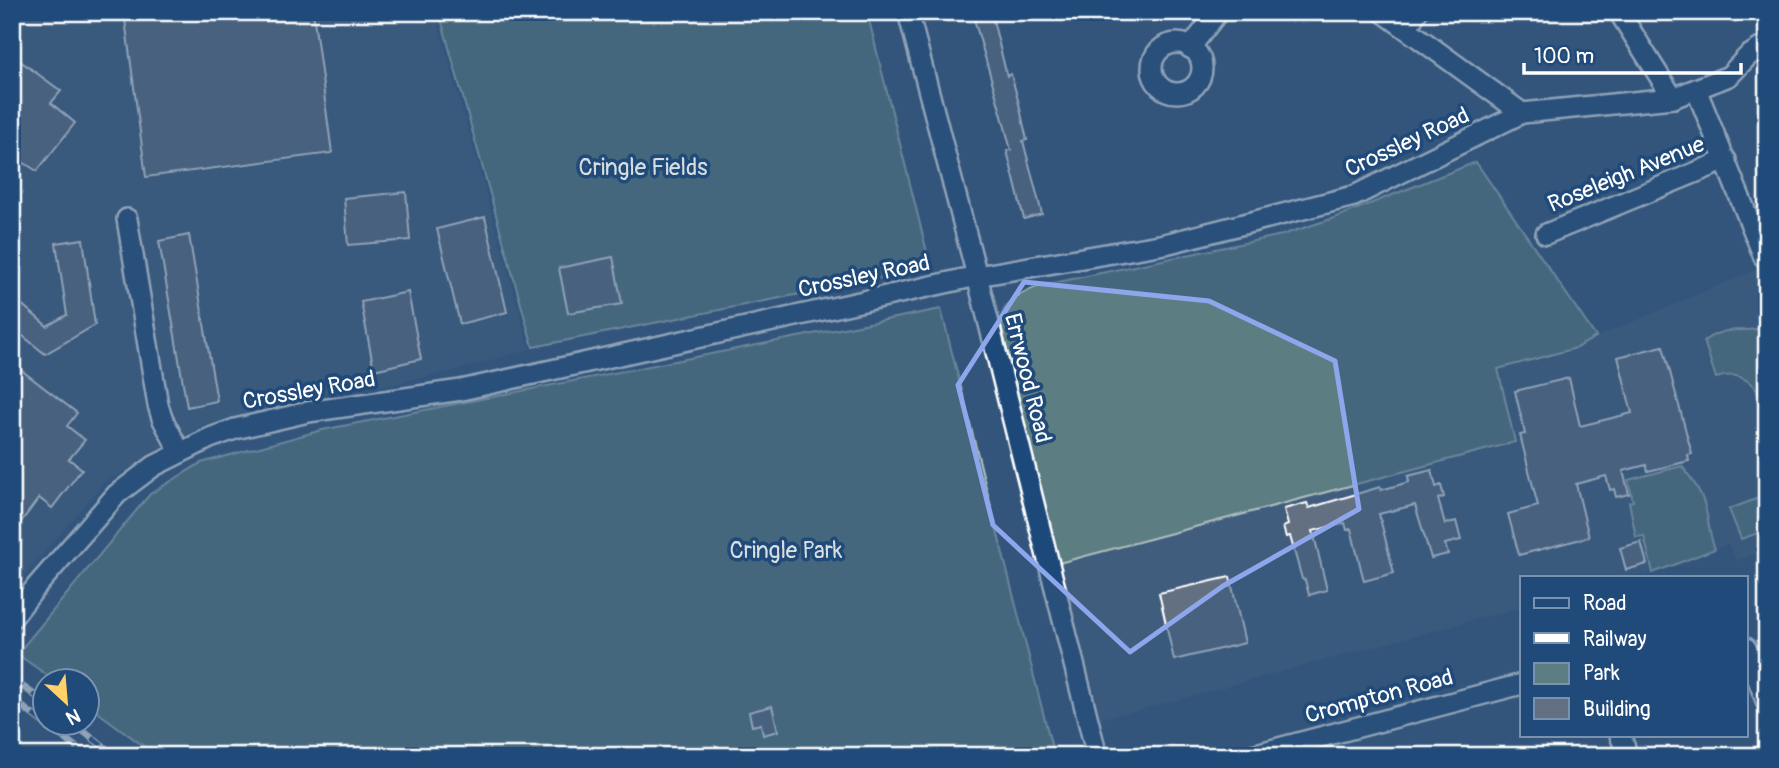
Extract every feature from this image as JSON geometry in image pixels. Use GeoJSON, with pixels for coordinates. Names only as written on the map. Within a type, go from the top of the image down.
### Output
{"type":"FeatureCollection","features":[{"type":"Feature","properties":{"kind":"street","name":"Errwood Road"},"geometry":{"type":"LineString","coordinates":[[908,12],[1097,756]]}},
{"type":"Feature","properties":{"kind":"street"},"geometry":{"type":"LineString","coordinates":[[1190,48],[1218,12]]}},
{"type":"Feature","properties":{"kind":"street"},"geometry":{"type":"LineString","coordinates":[[1383,12],[1412,20],[1522,113]]}},
{"type":"Feature","properties":{"kind":"street"},"geometry":{"type":"LineString","coordinates":[[1619,12],[1673,98]]}},
{"type":"Feature","properties":{"kind":"street","name":"Crossley Road"},"geometry":{"type":"LineString","coordinates":[[12,618],[117,494],[154,466],[210,438],[262,422],[308,412],[461,390],[977,276],[1165,244],[1354,196],[1522,113],[1673,98],[1728,76],[1748,56],[1767,44]]}},
{"type":"Feature","properties":{"kind":"street"},"geometry":{"type":"LineString","coordinates":[[1696,89],[1764,257]]}},
{"type":"Feature","properties":{"kind":"street","name":"Roseleigh Avenue"},"geometry":{"type":"LineString","coordinates":[[1546,234],[1726,160]]}},
{"type":"Feature","properties":{"kind":"street"},"geometry":{"type":"LineString","coordinates":[[127,219],[158,405],[180,452]]}},
{"type":"Feature","properties":{"kind":"street"},"geometry":{"type":"LineString","coordinates":[[1748,653],[1767,703]]}},
{"type":"Feature","properties":{"kind":"street","name":"Crompton Road"},"geometry":{"type":"LineString","coordinates":[[1248,756],[1520,685]]}},
{"type":"Feature","properties":{"kind":"street"},"geometry":{"type":"LineString","coordinates":[[1620,736],[1628,756]]}},
{"type":"Feature","properties":{"kind":"highlighted area"},"geometry":{"type":"Polygon","coordinates":[[[1024,282],[1209,301],[1335,361],[1359,509],[1223,586],[1130,652],[993,525],[958,385],[1024,282]]]}},
{"type":"Feature","properties":{"kind":"shaded area"},"geometry":{"type":"Polygon","coordinates":[[[12,12],[435,12],[530,349],[388,386],[336,390],[295,400],[241,417],[182,442],[105,482],[12,590],[12,12]]]}},
{"type":"Feature","properties":{"kind":"shaded area"},"geometry":{"type":"Polygon","coordinates":[[[1476,162],[1596,337],[1767,265],[1767,550],[1736,561],[1728,544],[1647,576],[1520,576],[1520,608],[1133,712],[1097,719],[1000,321],[1002,311],[1013,298],[1039,286],[1261,241],[1308,227],[1476,162]]]}},
{"type":"Feature","properties":{"kind":"green space","name":"Cringle Fields"},"geometry":{"type":"Polygon","coordinates":[[[439,12],[867,12],[931,268],[533,347],[439,12]]]}},
{"type":"Feature","properties":{"kind":"green space"},"geometry":{"type":"Polygon","coordinates":[[[1476,162],[1596,337],[1576,348],[1498,369],[1515,442],[1059,563],[1000,321],[1009,303],[1039,286],[1282,235],[1334,218],[1476,162]]]}},
{"type":"Feature","properties":{"kind":"green space","name":"Cringle Park"},"geometry":{"type":"Polygon","coordinates":[[[941,309],[1054,756],[157,756],[102,715],[102,666],[34,666],[17,654],[150,494],[201,463],[322,430],[941,309]]]}},
{"type":"Feature","properties":{"kind":"green space"},"geometry":{"type":"Polygon","coordinates":[[[1767,327],[1767,407],[1753,386],[1741,377],[1716,378],[1704,341],[1727,331],[1767,327]]]}},
{"type":"Feature","properties":{"kind":"green space"},"geometry":{"type":"Polygon","coordinates":[[[1682,466],[1701,495],[1715,549],[1653,573],[1644,536],[1636,537],[1628,480],[1682,466]]]}},
{"type":"Feature","properties":{"kind":"green space"},"geometry":{"type":"Polygon","coordinates":[[[1767,495],[1767,530],[1741,539],[1729,509],[1767,495]]]}},
{"type":"Feature","properties":{"kind":"building"},"geometry":{"type":"Polygon","coordinates":[[[124,12],[313,12],[332,153],[146,177],[124,12]]]}},
{"type":"Feature","properties":{"kind":"building"},"geometry":{"type":"Polygon","coordinates":[[[972,12],[991,12],[1007,76],[1011,74],[1019,104],[1027,140],[1023,141],[1042,214],[1024,219],[1007,151],[1011,150],[972,12]]]}},
{"type":"Feature","properties":{"kind":"building"},"geometry":{"type":"Polygon","coordinates":[[[12,55],[61,91],[51,103],[75,123],[37,171],[21,161],[12,173],[12,55]]]}},
{"type":"Feature","properties":{"kind":"building"},"geometry":{"type":"Polygon","coordinates":[[[406,192],[410,240],[348,245],[344,198],[406,192]]]}},
{"type":"Feature","properties":{"kind":"building"},"geometry":{"type":"Polygon","coordinates":[[[485,217],[507,312],[460,324],[437,229],[485,217]]]}},
{"type":"Feature","properties":{"kind":"building"},"geometry":{"type":"Polygon","coordinates":[[[189,235],[217,401],[187,407],[159,241],[189,235]]]}},
{"type":"Feature","properties":{"kind":"building"},"geometry":{"type":"Polygon","coordinates":[[[83,239],[95,325],[45,354],[12,327],[12,296],[47,326],[67,315],[56,243],[83,239]]]}},
{"type":"Feature","properties":{"kind":"building"},"geometry":{"type":"Polygon","coordinates":[[[613,257],[622,304],[568,313],[559,268],[613,257]]]}},
{"type":"Feature","properties":{"kind":"building"},"geometry":{"type":"Polygon","coordinates":[[[408,292],[421,359],[374,370],[361,302],[408,292]]]}},
{"type":"Feature","properties":{"kind":"building"},"geometry":{"type":"Polygon","coordinates":[[[1663,346],[1692,454],[1688,455],[1689,461],[1648,471],[1646,465],[1623,471],[1629,494],[1616,497],[1614,489],[1610,490],[1606,476],[1576,484],[1589,537],[1519,555],[1508,514],[1538,506],[1520,435],[1525,434],[1515,391],[1569,378],[1580,426],[1632,413],[1618,357],[1663,346]]]}},
{"type":"Feature","properties":{"kind":"building"},"geometry":{"type":"Polygon","coordinates":[[[12,363],[77,413],[67,426],[85,440],[69,459],[82,469],[52,508],[39,498],[12,534],[12,363]]]}},
{"type":"Feature","properties":{"kind":"building"},"geometry":{"type":"Polygon","coordinates":[[[1432,470],[1436,487],[1441,485],[1444,497],[1438,499],[1445,524],[1456,521],[1461,540],[1445,544],[1448,554],[1431,558],[1415,505],[1379,514],[1394,573],[1364,581],[1351,529],[1347,530],[1345,523],[1313,531],[1327,590],[1309,595],[1290,536],[1286,537],[1283,527],[1288,525],[1284,509],[1307,503],[1309,508],[1380,487],[1381,490],[1409,482],[1408,476],[1432,470]]]}},
{"type":"Feature","properties":{"kind":"building"},"geometry":{"type":"Polygon","coordinates":[[[1641,542],[1647,564],[1626,570],[1620,548],[1641,542]]]}},
{"type":"Feature","properties":{"kind":"building"},"geometry":{"type":"Polygon","coordinates":[[[1230,577],[1245,643],[1174,660],[1159,593],[1230,577]]]}},
{"type":"Feature","properties":{"kind":"building"},"geometry":{"type":"Polygon","coordinates":[[[772,706],[778,731],[763,735],[761,724],[752,726],[749,712],[772,706]]]}},
{"type":"Feature","properties":{"kind":"railway"},"geometry":{"type":"LineString","coordinates":[[12,679],[32,693]]}},
{"type":"Feature","properties":{"kind":"railway"},"geometry":{"type":"LineString","coordinates":[[12,699],[88,756]]}},
{"type":"Feature","properties":{"kind":"railway"},"geometry":{"type":"LineString","coordinates":[[90,736],[116,756]]}}]}
